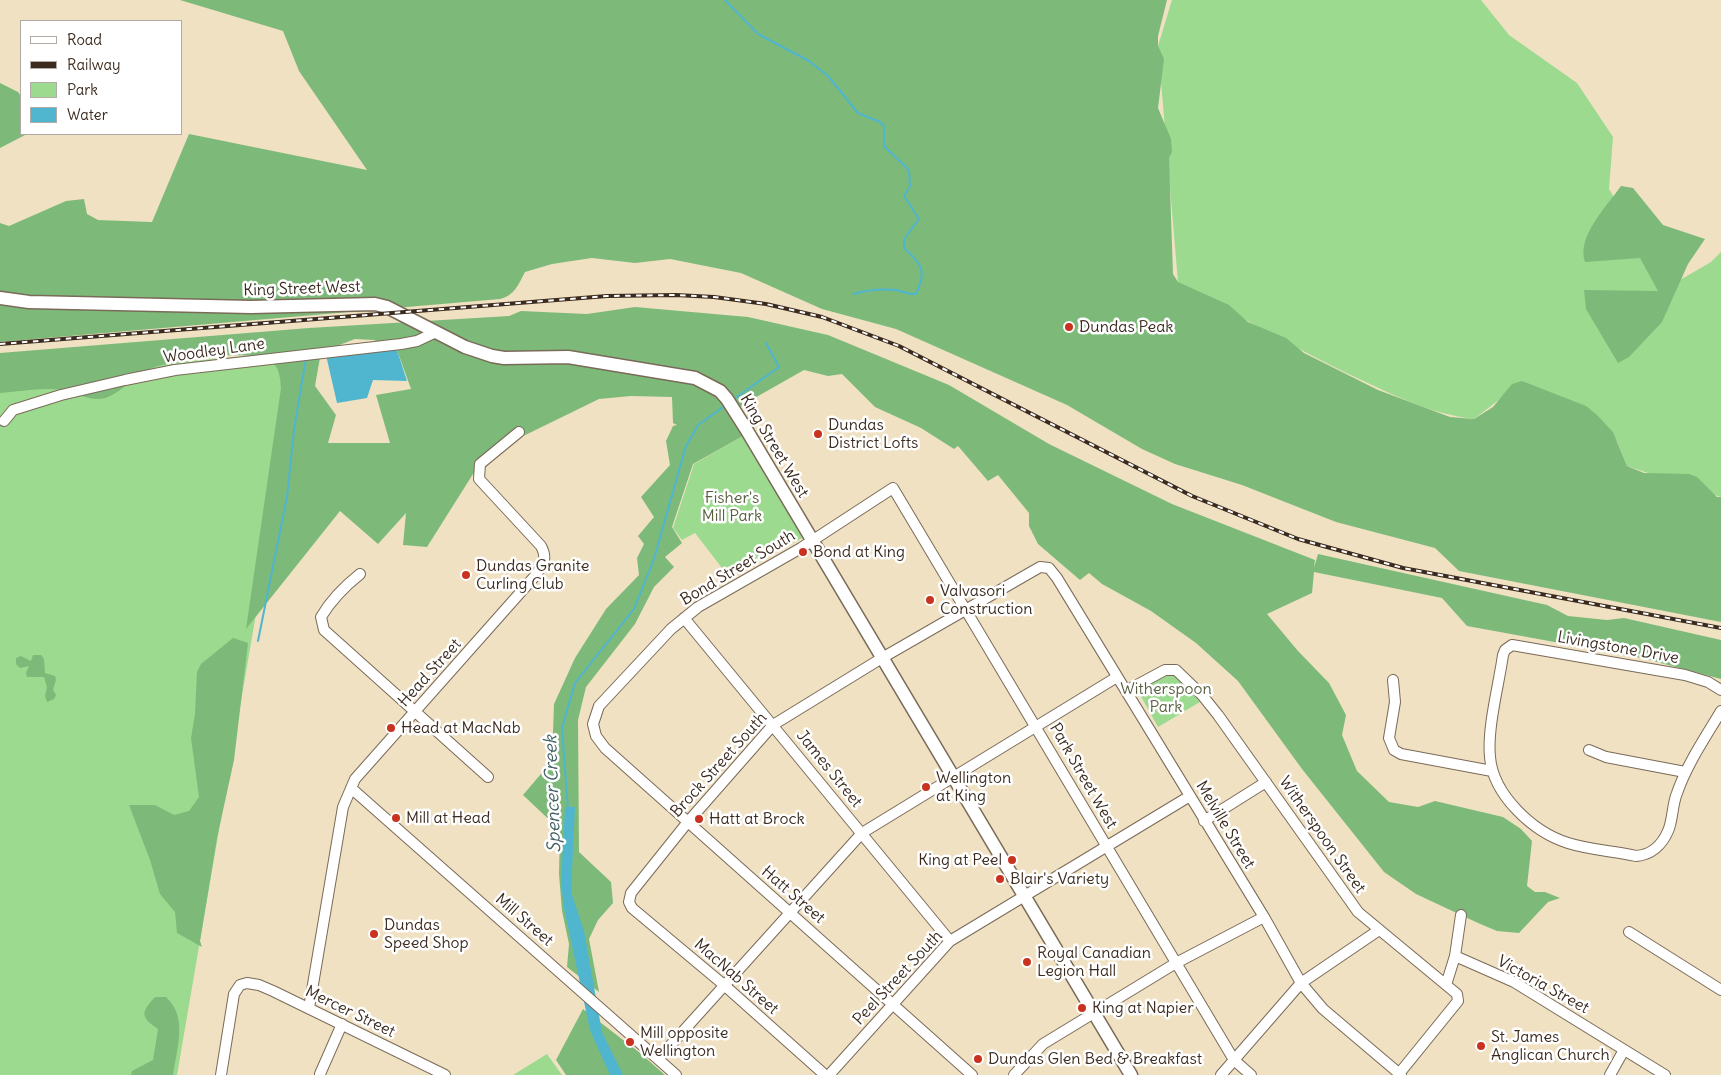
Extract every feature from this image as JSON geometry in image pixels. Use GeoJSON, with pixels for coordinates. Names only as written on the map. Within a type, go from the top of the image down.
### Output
{"type":"FeatureCollection","features":[{"type":"Feature","properties":{"kind":"main road","name":"King Street West"},"geometry":{"type":"LineString","coordinates":[[0,298],[30,302],[251,308],[366,302],[387,307],[434,333],[465,347],[492,356],[504,358],[568,357],[679,374],[705,381],[728,398],[1131,1075]]}},
{"type":"Feature","properties":{"kind":"street","name":"Woodley Lane"},"geometry":{"type":"LineString","coordinates":[[4,421],[13,410],[62,395],[125,380],[204,367],[401,344],[417,341],[434,333]]}},
{"type":"Feature","properties":{"kind":"street","name":"Head Street"},"geometry":{"type":"LineString","coordinates":[[309,1008],[343,808],[351,788],[363,770],[536,576],[545,562],[545,554],[541,546],[479,479],[480,464],[519,432]]}},
{"type":"Feature","properties":{"kind":"street","name":"Bond Street South"},"geometry":{"type":"LineString","coordinates":[[596,736],[593,724],[599,706],[684,618],[722,591],[812,541],[893,488]]}},
{"type":"Feature","properties":{"kind":"street","name":"Park Street West"},"geometry":{"type":"LineString","coordinates":[[893,488],[1037,726],[1106,846],[1234,1060],[1251,1075]]}},
{"type":"Feature","properties":{"kind":"street","name":"Brock Street South"},"geometry":{"type":"LineString","coordinates":[[629,902],[631,893],[686,823],[773,724],[882,658],[1040,567],[1049,568]]}},
{"type":"Feature","properties":{"kind":"street","name":"Melville Street"},"geometry":{"type":"LineString","coordinates":[[1049,568],[1058,578],[1264,917],[1301,983],[1323,1009],[1400,1075]]}},
{"type":"Feature","properties":{"kind":"street"},"geometry":{"type":"LineString","coordinates":[[360,574],[345,587],[325,611],[321,617],[322,624],[330,636],[488,777]]}},
{"type":"Feature","properties":{"kind":"street","name":"James Street"},"geometry":{"type":"LineString","coordinates":[[684,618],[950,940]]}},
{"type":"Feature","properties":{"kind":"street","name":"Livingstone Drive"},"geometry":{"type":"LineString","coordinates":[[1492,771],[1490,742],[1503,655],[1508,646],[1512,645],[1685,675],[1708,682],[1721,690]]}},
{"type":"Feature","properties":{"kind":"street","name":"Witherspoon Street"},"geometry":{"type":"LineString","coordinates":[[1126,691],[1165,670],[1176,670],[1202,695],[1218,715],[1358,912],[1457,994],[1458,1001],[1400,1075]]}},
{"type":"Feature","properties":{"kind":"street"},"geometry":{"type":"LineString","coordinates":[[658,1059],[862,833],[1117,677]]}},
{"type":"Feature","properties":{"kind":"street"},"geometry":{"type":"LineString","coordinates":[[1394,680],[1395,702],[1389,738],[1394,750],[1401,754],[1492,771],[1507,800],[1554,837],[1569,843],[1636,856],[1646,855],[1655,849],[1668,831],[1676,796],[1685,772],[1721,711]]}},
{"type":"Feature","properties":{"kind":"street","name":"Hatt Street"},"geometry":{"type":"LineString","coordinates":[[596,736],[605,748],[686,823],[790,912],[972,1075]]}},
{"type":"Feature","properties":{"kind":"street"},"geometry":{"type":"LineString","coordinates":[[1589,750],[1606,757],[1685,772]]}},
{"type":"Feature","properties":{"kind":"street"},"geometry":{"type":"LineString","coordinates":[[1204,821],[1266,782]]}},
{"type":"Feature","properties":{"kind":"street","name":"Mill Street"},"geometry":{"type":"LineString","coordinates":[[351,788],[676,1075]]}},
{"type":"Feature","properties":{"kind":"street","name":"Peel Street South"},"geometry":{"type":"LineString","coordinates":[[829,1075],[950,940],[1190,796]]}},
{"type":"Feature","properties":{"kind":"street","name":"MacNab Street"},"geometry":{"type":"LineString","coordinates":[[629,902],[632,908],[724,985],[825,1075]]}},
{"type":"Feature","properties":{"kind":"street"},"geometry":{"type":"LineString","coordinates":[[1446,984],[1455,956],[1461,915]]}},
{"type":"Feature","properties":{"kind":"street"},"geometry":{"type":"LineString","coordinates":[[1014,1075],[1043,1044],[1176,963],[1264,917]]}},
{"type":"Feature","properties":{"kind":"street"},"geometry":{"type":"LineString","coordinates":[[1221,1075],[1301,983],[1379,930]]}},
{"type":"Feature","properties":{"kind":"street"},"geometry":{"type":"LineString","coordinates":[[1629,932],[1721,990]]}},
{"type":"Feature","properties":{"kind":"street","name":"Victoria Street"},"geometry":{"type":"LineString","coordinates":[[1455,956],[1514,982],[1664,1075]]}},
{"type":"Feature","properties":{"kind":"street","name":"Mercer Street"},"geometry":{"type":"LineString","coordinates":[[221,1075],[234,994],[240,985],[247,983],[259,985],[309,1008],[445,1075]]}},
{"type":"Feature","properties":{"kind":"street"},"geometry":{"type":"LineString","coordinates":[[320,1074],[342,1024]]}},
{"type":"Feature","properties":{"kind":"street"},"geometry":{"type":"LineString","coordinates":[[1610,1075],[1624,1050]]}},
{"type":"Feature","properties":{"kind":"green space"},"geometry":{"type":"Polygon","coordinates":[[[180,0],[1167,0],[1158,36],[1158,46],[1164,59],[1158,108],[1171,139],[1172,152],[1169,158],[1173,274],[1178,282],[1229,305],[1248,322],[1286,338],[1304,353],[1378,390],[1450,417],[1474,419],[1493,407],[1512,384],[1522,381],[1586,406],[1613,432],[1627,466],[1644,473],[1689,474],[1697,477],[1717,497],[1721,497],[1721,622],[1459,571],[1435,548],[1336,522],[1242,485],[1175,464],[1142,449],[1067,405],[896,329],[822,309],[741,273],[670,259],[635,263],[592,258],[552,264],[525,272],[513,292],[500,299],[0,342],[0,223],[9,226],[66,201],[84,199],[87,214],[98,220],[152,222],[189,134],[367,170],[299,71],[283,31],[180,0]]]}},
{"type":"Feature","properties":{"kind":"green space"},"geometry":{"type":"Polygon","coordinates":[[[1172,0],[1481,0],[1509,35],[1577,83],[1613,137],[1609,189],[1668,287],[1711,262],[1721,252],[1721,497],[1627,466],[1617,441],[1522,382],[1474,419],[1447,414],[1395,396],[1345,372],[1273,335],[1178,282],[1158,46],[1172,0]]]}},
{"type":"Feature","properties":{"kind":"green space"},"geometry":{"type":"Polygon","coordinates":[[[0,83],[20,95],[20,135],[25,135],[0,148],[0,83]]]}},
{"type":"Feature","properties":{"kind":"green space"},"geometry":{"type":"Polygon","coordinates":[[[1621,186],[1633,188],[1663,225],[1705,239],[1688,264],[1662,322],[1629,357],[1618,363],[1586,309],[1584,290],[1658,291],[1640,258],[1585,262],[1583,252],[1589,232],[1594,222],[1621,186]]]}},
{"type":"Feature","properties":{"kind":"green space"},"geometry":{"type":"Polygon","coordinates":[[[635,307],[748,317],[828,335],[949,385],[1049,444],[1172,504],[1315,560],[1314,568],[1318,554],[1547,605],[1568,616],[1607,620],[1624,618],[1721,640],[1721,679],[1642,658],[1467,626],[1442,598],[1314,572],[1312,593],[1267,614],[1298,651],[1329,683],[1346,715],[1342,735],[1357,771],[1389,802],[1418,807],[1435,801],[1503,817],[1521,829],[1532,841],[1527,886],[1535,892],[1545,892],[1560,898],[1548,902],[1519,933],[1497,931],[1416,894],[1384,872],[1302,769],[1238,681],[1196,643],[1151,611],[1102,584],[1089,573],[1080,580],[1038,544],[1029,526],[1029,513],[998,475],[988,481],[958,446],[954,449],[921,428],[875,407],[842,374],[828,376],[804,370],[744,404],[731,415],[743,436],[693,464],[672,527],[682,543],[665,557],[674,567],[654,587],[635,624],[586,687],[578,720],[579,852],[611,882],[613,903],[598,920],[589,939],[599,992],[567,967],[569,944],[562,911],[559,874],[560,830],[523,795],[552,761],[554,704],[575,658],[606,609],[639,575],[637,558],[644,544],[638,536],[654,517],[641,497],[670,465],[666,441],[673,426],[677,425],[673,423],[672,397],[631,396],[599,399],[511,442],[473,474],[427,547],[403,545],[406,513],[378,544],[340,511],[246,629],[281,388],[280,378],[273,363],[263,358],[249,356],[232,355],[194,358],[150,369],[116,393],[99,399],[54,389],[0,393],[0,353],[309,328],[509,316],[521,311],[587,314],[635,307]],[[355,339],[321,352],[315,386],[336,415],[328,443],[390,443],[376,395],[411,389],[397,350],[374,340],[355,339]]]}},
{"type":"Feature","properties":{"kind":"green space"},"geometry":{"type":"Polygon","coordinates":[[[301,351],[177,1075],[0,1075],[0,378],[301,351]]]}},
{"type":"Feature","properties":{"kind":"green space","name":"Fisher's Mill Park"},"geometry":{"type":"Polygon","coordinates":[[[743,436],[804,537],[729,577],[695,533],[682,540],[673,528],[694,464],[743,436]]]}},
{"type":"Feature","properties":{"kind":"green space"},"geometry":{"type":"Polygon","coordinates":[[[233,638],[248,643],[234,760],[217,838],[200,941],[202,947],[177,933],[175,912],[160,894],[150,860],[129,805],[155,805],[174,815],[189,811],[199,797],[191,738],[195,714],[197,672],[201,664],[233,638]]]}},
{"type":"Feature","properties":{"kind":"green space"},"geometry":{"type":"Polygon","coordinates":[[[33,655],[41,655],[44,659],[45,673],[55,676],[56,680],[53,690],[56,695],[54,699],[47,702],[45,696],[47,687],[44,677],[27,677],[26,673],[29,666],[20,668],[16,664],[16,658],[21,656],[31,661],[33,655]]]}},
{"type":"Feature","properties":{"kind":"green space","name":"Witherspoon Park"},"geometry":{"type":"Polygon","coordinates":[[[1167,674],[1177,677],[1200,702],[1158,727],[1138,691],[1167,674]]]}},
{"type":"Feature","properties":{"kind":"green space"},"geometry":{"type":"Polygon","coordinates":[[[155,997],[166,997],[173,1005],[177,1014],[179,1033],[173,1075],[131,1075],[132,1071],[153,1060],[158,1029],[145,1018],[144,1014],[155,997]]]}},
{"type":"Feature","properties":{"kind":"green space"},"geometry":{"type":"Polygon","coordinates":[[[583,1009],[665,1075],[566,1075],[556,1060],[583,1009]]]}},
{"type":"Feature","properties":{"kind":"green space"},"geometry":{"type":"Polygon","coordinates":[[[547,1054],[562,1075],[513,1075],[547,1054]]]}},
{"type":"Feature","properties":{"kind":"water"},"geometry":{"type":"Polygon","coordinates":[[[397,350],[407,381],[373,380],[367,398],[337,403],[326,355],[397,350]]]}},
{"type":"Feature","properties":{"kind":"water"},"geometry":{"type":"Polygon","coordinates":[[[565,807],[575,807],[571,892],[584,931],[602,1032],[623,1075],[610,1075],[590,1030],[564,908],[561,882],[565,807]]]}},
{"type":"Feature","properties":{"kind":"waterway","name":"Spencer Creek"},"geometry":{"type":"LineString","coordinates":[[725,0],[758,34],[809,61],[828,76],[858,113],[880,122],[884,126],[884,146],[909,170],[910,186],[904,196],[919,219],[904,239],[904,248],[921,268],[922,274],[916,294],[896,290],[869,291],[854,294]]}},
{"type":"Feature","properties":{"kind":"waterway","name":"Spencer Creek"},"geometry":{"type":"LineString","coordinates":[[734,399],[779,367],[766,343]]}},
{"type":"Feature","properties":{"kind":"waterway"},"geometry":{"type":"LineString","coordinates":[[258,641],[287,497],[294,430],[306,358]]}},
{"type":"Feature","properties":{"kind":"waterway","name":"Spencer Creek"},"geometry":{"type":"LineString","coordinates":[[568,809],[562,728],[575,683],[634,609],[654,559],[686,446],[698,425],[726,405]]}},
{"type":"Feature","properties":{"kind":"railway"},"geometry":{"type":"LineString","coordinates":[[0,344],[607,296],[676,295],[714,297],[766,304],[822,317],[899,346],[1192,496],[1298,539],[1403,568],[1721,628]]}},
{"type":"Feature","properties":{"kind":"place","name":"Dundas Peak"},"geometry":{"type":"Point","coordinates":[1069,327]}},
{"type":"Feature","properties":{"kind":"place","name":"Dundas District Lofts"},"geometry":{"type":"Point","coordinates":[818,434]}},
{"type":"Feature","properties":{"kind":"place","name":"Bond at King"},"geometry":{"type":"Point","coordinates":[803,552]}},
{"type":"Feature","properties":{"kind":"place","name":"Dundas Granite Curling Club"},"geometry":{"type":"Point","coordinates":[466,575]}},
{"type":"Feature","properties":{"kind":"place","name":"Valvasori Construction"},"geometry":{"type":"Point","coordinates":[930,600]}},
{"type":"Feature","properties":{"kind":"place","name":"Head at MacNab"},"geometry":{"type":"Point","coordinates":[391,728]}},
{"type":"Feature","properties":{"kind":"place","name":"Wellington at King"},"geometry":{"type":"Point","coordinates":[926,787]}},
{"type":"Feature","properties":{"kind":"place","name":"Mill at Head"},"geometry":{"type":"Point","coordinates":[396,818]}},
{"type":"Feature","properties":{"kind":"place","name":"Hatt at Brock"},"geometry":{"type":"Point","coordinates":[699,819]}},
{"type":"Feature","properties":{"kind":"place","name":"King at Peel"},"geometry":{"type":"Point","coordinates":[1012,860]}},
{"type":"Feature","properties":{"kind":"place","name":"Blair's Variety"},"geometry":{"type":"Point","coordinates":[1000,879]}},
{"type":"Feature","properties":{"kind":"place","name":"Dundas Speed Shop"},"geometry":{"type":"Point","coordinates":[374,934]}},
{"type":"Feature","properties":{"kind":"place","name":"Royal Canadian Legion Hall"},"geometry":{"type":"Point","coordinates":[1027,962]}},
{"type":"Feature","properties":{"kind":"place","name":"King at Napier"},"geometry":{"type":"Point","coordinates":[1082,1008]}},
{"type":"Feature","properties":{"kind":"place","name":"Mill opposite Wellington"},"geometry":{"type":"Point","coordinates":[630,1042]}},
{"type":"Feature","properties":{"kind":"place","name":"St. James Anglican Church"},"geometry":{"type":"Point","coordinates":[1481,1046]}},
{"type":"Feature","properties":{"kind":"place","name":"Dundas Glen Bed & Breakfast"},"geometry":{"type":"Point","coordinates":[978,1059]}}]}
